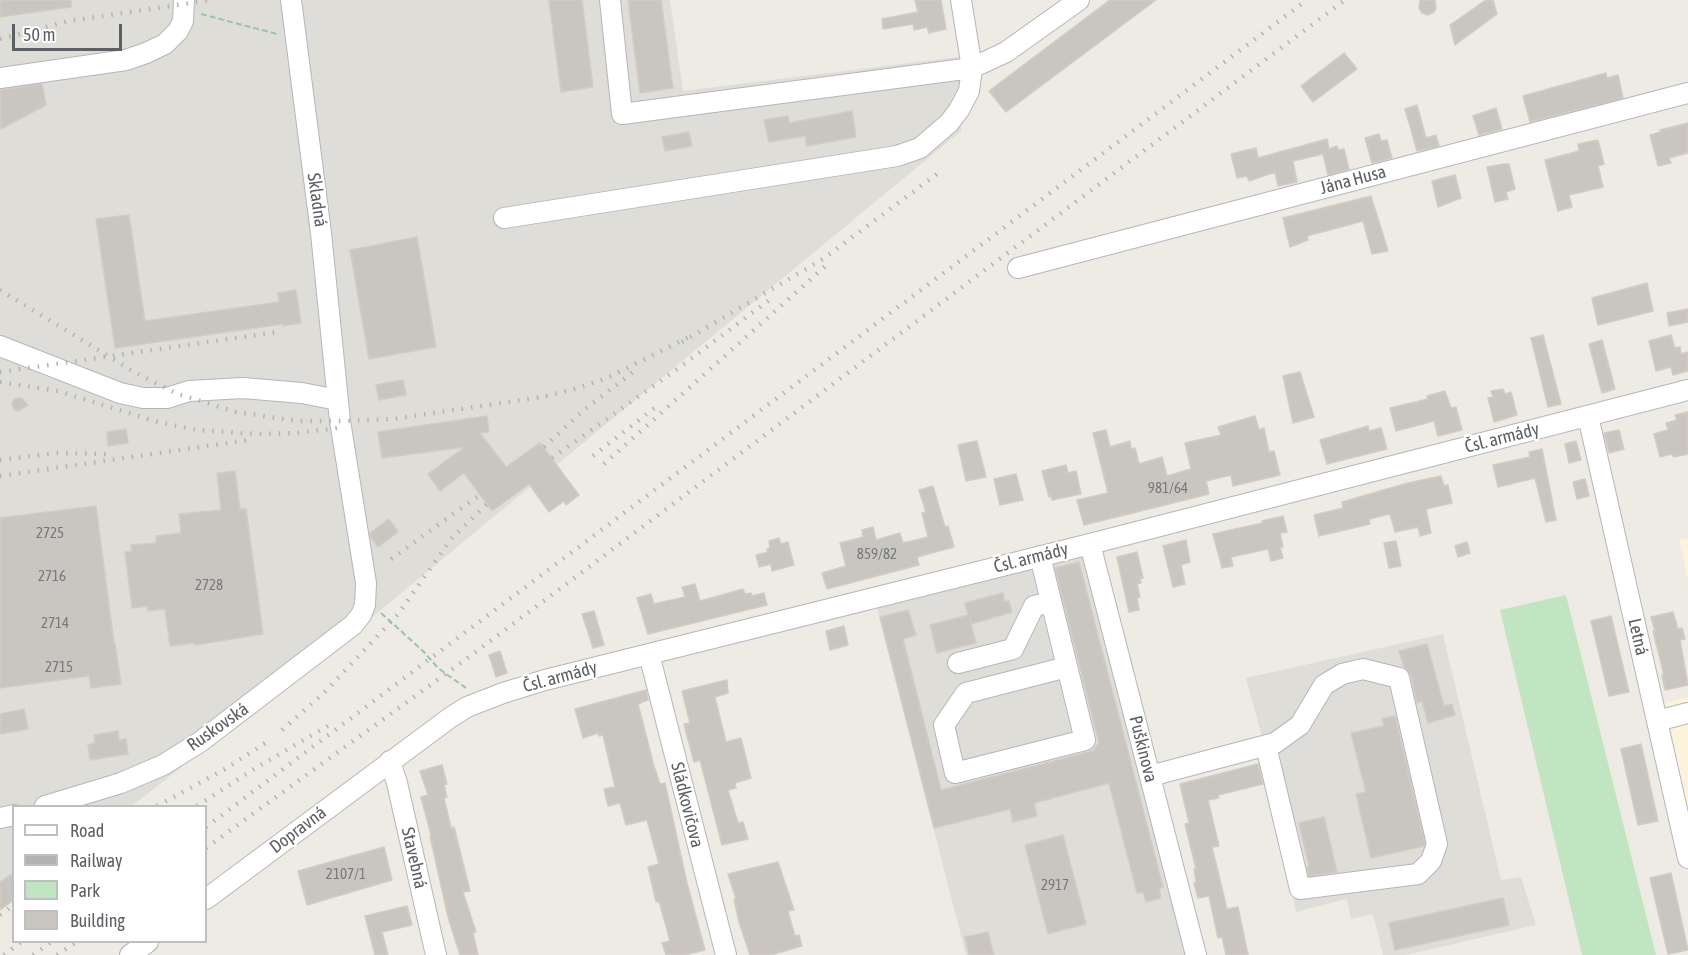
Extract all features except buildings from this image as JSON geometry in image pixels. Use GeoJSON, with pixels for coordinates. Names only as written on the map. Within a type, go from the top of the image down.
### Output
{"type":"FeatureCollection","features":[{"type":"Feature","properties":{"kind":"street","name":"Skladná"},"geometry":{"type":"LineString","coordinates":[[291,0],[321,233],[338,400],[366,583],[365,605]]}},
{"type":"Feature","properties":{"kind":"street"},"geometry":{"type":"LineString","coordinates":[[610,0],[622,114],[972,68],[1006,52],[1079,0]]}},
{"type":"Feature","properties":{"kind":"street"},"geometry":{"type":"LineString","coordinates":[[504,218],[897,156],[920,148],[949,123],[969,91],[972,68],[960,0]]}},
{"type":"Feature","properties":{"kind":"street"},"geometry":{"type":"LineString","coordinates":[[0,78],[126,60],[146,53],[165,44],[178,31],[183,21],[184,5]]}},
{"type":"Feature","properties":{"kind":"street","name":"Jána Husa"},"geometry":{"type":"LineString","coordinates":[[1018,268],[1688,93]]}},
{"type":"Feature","properties":{"kind":"street"},"geometry":{"type":"LineString","coordinates":[[0,346],[120,393],[143,398],[167,398],[189,391],[243,388],[302,393],[338,400]]}},
{"type":"Feature","properties":{"kind":"street","name":"Čsl. armády"},"geometry":{"type":"LineString","coordinates":[[390,761],[467,707],[545,680],[1090,544],[1688,390]]}},
{"type":"Feature","properties":{"kind":"street","name":"Letná"},"geometry":{"type":"LineString","coordinates":[[1588,416],[1688,858]]}},
{"type":"Feature","properties":{"kind":"street","name":"Puškinova"},"geometry":{"type":"LineString","coordinates":[[1090,544],[1196,955]]}},
{"type":"Feature","properties":{"kind":"street"},"geometry":{"type":"LineString","coordinates":[[1040,556],[1085,740],[956,773],[944,725],[966,693],[1067,667]]}},
{"type":"Feature","properties":{"kind":"street"},"geometry":{"type":"LineString","coordinates":[[958,663],[1013,649],[1034,606],[1051,602]]}},
{"type":"Feature","properties":{"kind":"street","name":"Ruskovská"},"geometry":{"type":"LineString","coordinates":[[51,805],[121,783],[163,765],[200,742],[353,625],[365,605]]}},
{"type":"Feature","properties":{"kind":"street","name":"Sládkovičova"},"geometry":{"type":"LineString","coordinates":[[649,654],[726,955]]}},
{"type":"Feature","properties":{"kind":"street"},"geometry":{"type":"LineString","coordinates":[[1150,776],[1275,743],[1300,724],[1324,685],[1342,674],[1363,669],[1399,678],[1437,844],[1431,861],[1418,873],[1300,889],[1266,746]]}},
{"type":"Feature","properties":{"kind":"street"},"geometry":{"type":"LineString","coordinates":[[1657,721],[1688,713]]}},
{"type":"Feature","properties":{"kind":"street","name":"Dopravná"},"geometry":{"type":"LineString","coordinates":[[207,898],[390,761]]}},
{"type":"Feature","properties":{"kind":"street","name":"Stavebná"},"geometry":{"type":"LineString","coordinates":[[390,761],[436,955]]}},
{"type":"Feature","properties":{"kind":"street"},"geometry":{"type":"LineString","coordinates":[[130,955],[147,943]]}},
{"type":"Feature","properties":{"kind":"path"},"geometry":{"type":"LineString","coordinates":[[184,5],[296,37]]}},
{"type":"Feature","properties":{"kind":"path"},"geometry":{"type":"LineString","coordinates":[[365,605],[378,611],[398,628],[438,668],[485,700]]}},
{"type":"Feature","properties":{"kind":"shaded area"},"geometry":{"type":"Polygon","coordinates":[[[0,0],[670,0],[683,91],[958,57],[961,131],[376,614],[133,805],[12,805],[12,901],[0,911],[0,0]]]}},
{"type":"Feature","properties":{"kind":"shaded area"},"geometry":{"type":"Polygon","coordinates":[[[1688,538],[1688,580],[1679,540],[1688,538]]]}},
{"type":"Feature","properties":{"kind":"shaded area"},"geometry":{"type":"Polygon","coordinates":[[[1090,544],[1196,955],[966,955],[874,597],[1090,544]]]}},
{"type":"Feature","properties":{"kind":"shaded area"},"geometry":{"type":"Polygon","coordinates":[[[1443,634],[1501,880],[1521,877],[1536,925],[1406,955],[1383,955],[1373,914],[1351,919],[1347,899],[1296,912],[1262,737],[1246,678],[1443,634]]]}},
{"type":"Feature","properties":{"kind":"shaded area"},"geometry":{"type":"Polygon","coordinates":[[[1688,697],[1688,813],[1665,703],[1688,697]]]}},
{"type":"Feature","properties":{"kind":"green space"},"geometry":{"type":"Polygon","coordinates":[[[1566,595],[1656,955],[1582,955],[1500,610],[1566,595]]]}},
{"type":"Feature","properties":{"kind":"railway"},"geometry":{"type":"LineString","coordinates":[[0,39],[69,21],[211,0]]}},
{"type":"Feature","properties":{"kind":"railway"},"geometry":{"type":"LineString","coordinates":[[207,826],[1307,0]]}},
{"type":"Feature","properties":{"kind":"railway"},"geometry":{"type":"LineString","coordinates":[[207,847],[473,654],[1345,0]]}},
{"type":"Feature","properties":{"kind":"railway"},"geometry":{"type":"LineString","coordinates":[[682,342],[823,259],[937,174]]}},
{"type":"Feature","properties":{"kind":"railway"},"geometry":{"type":"LineString","coordinates":[[604,464],[830,262]]}},
{"type":"Feature","properties":{"kind":"railway"},"geometry":{"type":"LineString","coordinates":[[0,290],[136,373],[178,394],[236,412],[298,421],[393,419],[542,397],[607,378],[689,337]]}},
{"type":"Feature","properties":{"kind":"railway"},"geometry":{"type":"LineString","coordinates":[[552,458],[772,298]]}},
{"type":"Feature","properties":{"kind":"railway"},"geometry":{"type":"LineString","coordinates":[[0,372],[278,332]]}},
{"type":"Feature","properties":{"kind":"railway"},"geometry":{"type":"LineString","coordinates":[[544,447],[584,410],[633,372]]}},
{"type":"Feature","properties":{"kind":"railway"},"geometry":{"type":"LineString","coordinates":[[0,382],[58,391],[158,422],[198,430],[257,434],[297,433],[337,428]]}},
{"type":"Feature","properties":{"kind":"railway"},"geometry":{"type":"LineString","coordinates":[[593,456],[657,406]]}},
{"type":"Feature","properties":{"kind":"railway"},"geometry":{"type":"LineString","coordinates":[[0,476],[249,440]]}},
{"type":"Feature","properties":{"kind":"railway"},"geometry":{"type":"LineString","coordinates":[[0,460],[57,453],[111,454]]}},
{"type":"Feature","properties":{"kind":"railway"},"geometry":{"type":"LineString","coordinates":[[391,559],[481,494]]}},
{"type":"Feature","properties":{"kind":"railway"},"geometry":{"type":"LineString","coordinates":[[282,730],[323,694],[399,613],[451,539],[487,504]]}},
{"type":"Feature","properties":{"kind":"railway"},"geometry":{"type":"LineString","coordinates":[[199,805],[331,724]]}},
{"type":"Feature","properties":{"kind":"railway"},"geometry":{"type":"LineString","coordinates":[[159,805],[225,769],[270,740]]}},
{"type":"Feature","properties":{"kind":"railway"},"geometry":{"type":"LineString","coordinates":[[0,915],[12,906]]}},
{"type":"Feature","properties":{"kind":"railway"},"geometry":{"type":"LineString","coordinates":[[4,955],[20,943]]}},
{"type":"Feature","properties":{"kind":"railway"},"geometry":{"type":"LineString","coordinates":[[33,955],[50,943]]}},
{"type":"Feature","properties":{"kind":"railway"},"geometry":{"type":"LineString","coordinates":[[57,955],[75,943]]}}]}
